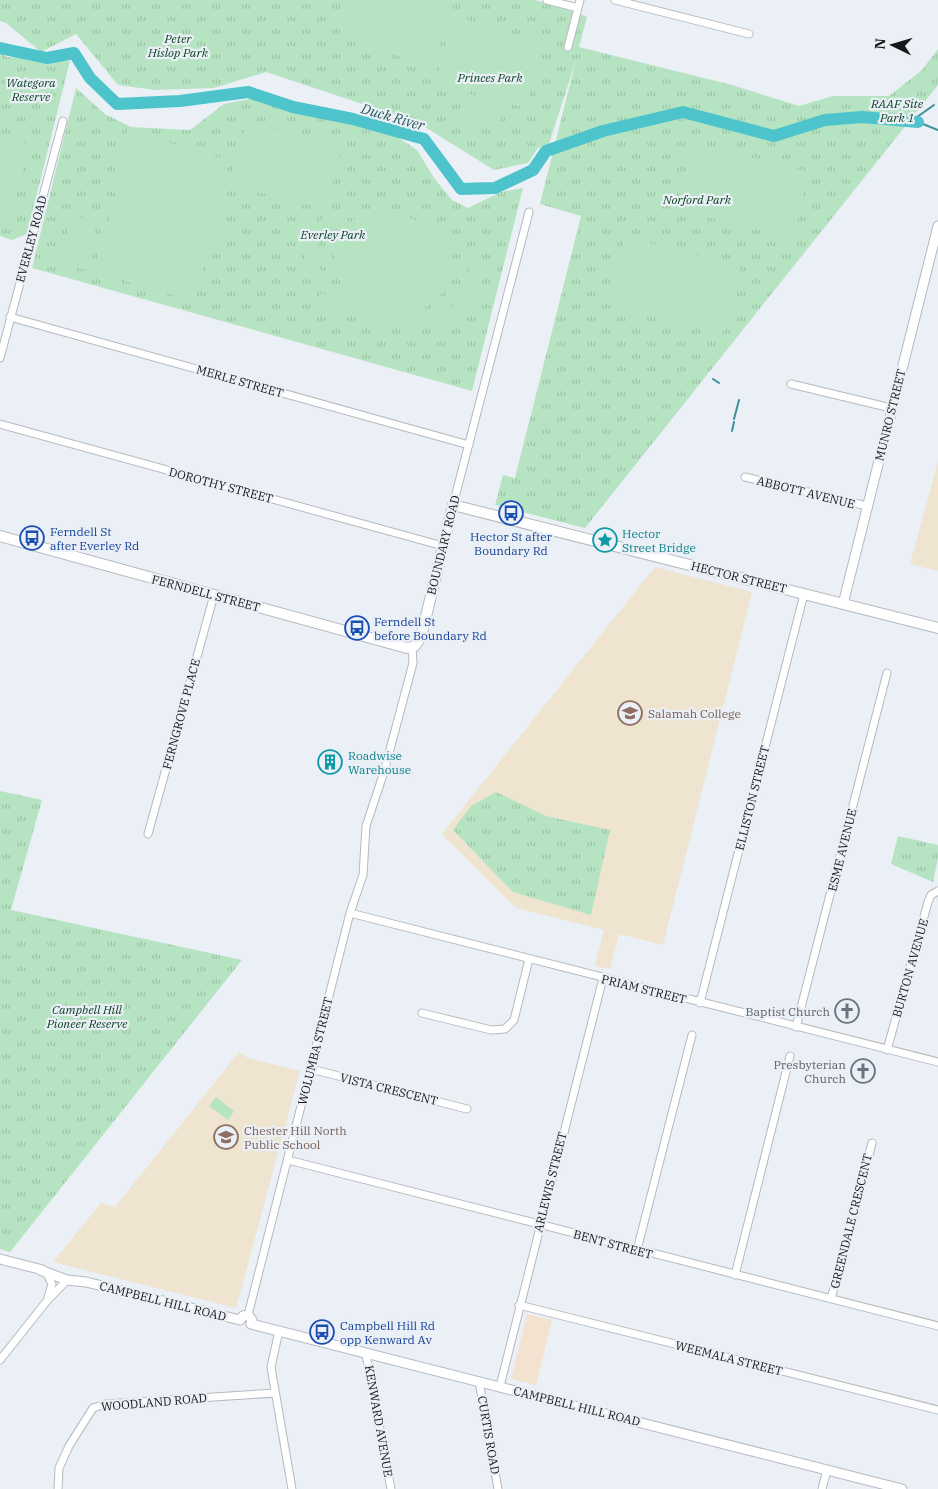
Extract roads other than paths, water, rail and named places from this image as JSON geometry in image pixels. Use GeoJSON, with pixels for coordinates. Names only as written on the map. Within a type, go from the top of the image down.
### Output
{"type":"FeatureCollection","features":[{"type":"Feature","properties":{"kind":"main road","name":"BOUNDARY ROAD"},"geometry":{"type":"LineString","coordinates":[[412,647],[418,643],[420,637],[453,505]]}},
{"type":"Feature","properties":{"kind":"main road","name":"HECTOR STREET"},"geometry":{"type":"LineString","coordinates":[[453,505],[938,628]]}},
{"type":"Feature","properties":{"kind":"main road","name":"FERNDELL STREET"},"geometry":{"type":"LineString","coordinates":[[0,536],[401,647],[412,647]]}},
{"type":"Feature","properties":{"kind":"street"},"geometry":{"type":"LineString","coordinates":[[547,0],[579,4],[568,47]]}},
{"type":"Feature","properties":{"kind":"street"},"geometry":{"type":"LineString","coordinates":[[614,0],[749,34]]}},
{"type":"Feature","properties":{"kind":"street","name":"EVERLEY ROAD"},"geometry":{"type":"LineString","coordinates":[[0,358],[63,121]]}},
{"type":"Feature","properties":{"kind":"street","name":"BOUNDARY ROAD"},"geometry":{"type":"LineString","coordinates":[[453,505],[529,212]]}},
{"type":"Feature","properties":{"kind":"street","name":"MUNRO STREET"},"geometry":{"type":"LineString","coordinates":[[843,604],[938,226]]}},
{"type":"Feature","properties":{"kind":"street","name":"MERLE STREET"},"geometry":{"type":"LineString","coordinates":[[10,317],[469,445]]}},
{"type":"Feature","properties":{"kind":"street"},"geometry":{"type":"LineString","coordinates":[[791,384],[891,408]]}},
{"type":"Feature","properties":{"kind":"street","name":"DOROTHY STREET"},"geometry":{"type":"LineString","coordinates":[[0,424],[442,546]]}},
{"type":"Feature","properties":{"kind":"street","name":"ABBOTT AVENUE"},"geometry":{"type":"LineString","coordinates":[[745,477],[867,506]]}},
{"type":"Feature","properties":{"kind":"street","name":"ELLISTON STREET"},"geometry":{"type":"LineString","coordinates":[[700,1003],[804,594]]}},
{"type":"Feature","properties":{"kind":"street","name":"FERNGROVE PLACE"},"geometry":{"type":"LineString","coordinates":[[148,834],[214,595]]}},
{"type":"Feature","properties":{"kind":"street","name":"BOUNDARY ROAD"},"geometry":{"type":"LineString","coordinates":[[363,875],[366,826],[384,772],[413,663],[412,647]]}},
{"type":"Feature","properties":{"kind":"street","name":"ESME AVENUE"},"geometry":{"type":"LineString","coordinates":[[796,1027],[887,673]]}},
{"type":"Feature","properties":{"kind":"street","name":"WOLUMBA STREET"},"geometry":{"type":"LineString","coordinates":[[246,1320],[350,913],[363,875]]}},
{"type":"Feature","properties":{"kind":"street","name":"BURTON AVENUE"},"geometry":{"type":"LineString","coordinates":[[887,1050],[928,902],[931,895],[938,892]]}},
{"type":"Feature","properties":{"kind":"street","name":"PRIAM STREET"},"geometry":{"type":"LineString","coordinates":[[350,913],[938,1062]]}},
{"type":"Feature","properties":{"kind":"street"},"geometry":{"type":"LineString","coordinates":[[422,1013],[492,1030],[505,1030],[514,1020],[529,959]]}},
{"type":"Feature","properties":{"kind":"street","name":"ARLEWIS STREET"},"geometry":{"type":"LineString","coordinates":[[500,1386],[539,1224],[603,978]]}},
{"type":"Feature","properties":{"kind":"street"},"geometry":{"type":"LineString","coordinates":[[638,1250],[692,1035]]}},
{"type":"Feature","properties":{"kind":"street"},"geometry":{"type":"LineString","coordinates":[[735,1275],[790,1056]]}},
{"type":"Feature","properties":{"kind":"street","name":"VISTA CRESCENT"},"geometry":{"type":"LineString","coordinates":[[311,1069],[467,1109]]}},
{"type":"Feature","properties":{"kind":"street","name":"GREENDALE CRESCENT"},"geometry":{"type":"LineString","coordinates":[[831,1300],[872,1142]]}},
{"type":"Feature","properties":{"kind":"street","name":"BENT STREET"},"geometry":{"type":"LineString","coordinates":[[288,1160],[938,1326]]}},
{"type":"Feature","properties":{"kind":"street","name":"CAMPBELL HILL ROAD"},"geometry":{"type":"LineString","coordinates":[[0,1259],[67,1280],[86,1282],[246,1320],[279,1331],[366,1354],[500,1386],[902,1489]]}},
{"type":"Feature","properties":{"kind":"street"},"geometry":{"type":"LineString","coordinates":[[43,1272],[52,1284],[46,1302]]}},
{"type":"Feature","properties":{"kind":"street","name":"CAMPBELL HILL ROAD"},"geometry":{"type":"LineString","coordinates":[[43,1272],[72,1276],[86,1282]]}},
{"type":"Feature","properties":{"kind":"street"},"geometry":{"type":"LineString","coordinates":[[0,1360],[46,1302],[67,1280]]}},
{"type":"Feature","properties":{"kind":"street","name":"WEEMALA STREET"},"geometry":{"type":"LineString","coordinates":[[519,1305],[938,1410]]}},
{"type":"Feature","properties":{"kind":"street"},"geometry":{"type":"LineString","coordinates":[[279,1331],[271,1367],[292,1489]]}},
{"type":"Feature","properties":{"kind":"street","name":"KENWARD AVENUE"},"geometry":{"type":"LineString","coordinates":[[366,1354],[391,1489]]}},
{"type":"Feature","properties":{"kind":"street","name":"CURTIS ROAD"},"geometry":{"type":"LineString","coordinates":[[479,1381],[498,1489]]}},
{"type":"Feature","properties":{"kind":"street","name":"WOODLAND ROAD"},"geometry":{"type":"LineString","coordinates":[[58,1489],[59,1468],[69,1446],[93,1408],[106,1404],[276,1393]]}},
{"type":"Feature","properties":{"kind":"street"},"geometry":{"type":"LineString","coordinates":[[822,1489],[827,1470]]}},
{"type":"Feature","properties":{"kind":"waterway","name":"Duck River"},"geometry":{"type":"LineString","coordinates":[[0,48],[47,58],[74,53],[90,78],[117,104],[180,101],[248,92],[293,107],[353,119],[424,139],[461,189],[495,188],[533,170],[546,151],[603,131],[683,112],[774,136],[825,120],[862,117],[918,122]]}},
{"type":"Feature","properties":{"kind":"waterway"},"geometry":{"type":"LineString","coordinates":[[910,122],[934,105]]}},
{"type":"Feature","properties":{"kind":"waterway","name":"Duck River"},"geometry":{"type":"LineString","coordinates":[[918,122],[938,130]]}},
{"type":"Feature","properties":{"kind":"waterway"},"geometry":{"type":"LineString","coordinates":[[713,379],[719,383]]}},
{"type":"Feature","properties":{"kind":"waterway"},"geometry":{"type":"LineString","coordinates":[[734,419],[739,400]]}},
{"type":"Feature","properties":{"kind":"waterway"},"geometry":{"type":"LineString","coordinates":[[732,431],[734,422]]}},
{"type":"Feature","properties":{"kind":"place","name":"Hector St after Boundary Rd"},"geometry":{"type":"Point","coordinates":[511,513]}},
{"type":"Feature","properties":{"kind":"place","name":"Ferndell St after Everley Rd"},"geometry":{"type":"Point","coordinates":[32,538]}},
{"type":"Feature","properties":{"kind":"place","name":"Hector Street Bridge"},"geometry":{"type":"Point","coordinates":[605,540]}},
{"type":"Feature","properties":{"kind":"place","name":"Ferndell St before Boundary Rd"},"geometry":{"type":"Point","coordinates":[357,628]}},
{"type":"Feature","properties":{"kind":"place","name":"Salamah College"},"geometry":{"type":"Point","coordinates":[630,713]}},
{"type":"Feature","properties":{"kind":"place","name":"Roadwise Warehouse"},"geometry":{"type":"Point","coordinates":[330,762]}},
{"type":"Feature","properties":{"kind":"place","name":"Baptist Church"},"geometry":{"type":"Point","coordinates":[847,1011]}},
{"type":"Feature","properties":{"kind":"place","name":"Presbyterian Church"},"geometry":{"type":"Point","coordinates":[863,1071]}},
{"type":"Feature","properties":{"kind":"place","name":"Chester Hill North Public School"},"geometry":{"type":"Point","coordinates":[226,1137]}},
{"type":"Feature","properties":{"kind":"place","name":"Campbell Hill Rd opp Kenward Av"},"geometry":{"type":"Point","coordinates":[322,1332]}},
{"type":"Feature","properties":{"kind":"park label","name":"Peter Hislop Park"},"geometry":{"type":"Point","coordinates":[178,45]}},
{"type":"Feature","properties":{"kind":"park label","name":"Princes Park"},"geometry":{"type":"Point","coordinates":[490,77]}},
{"type":"Feature","properties":{"kind":"park label","name":"Wategora Reserve"},"geometry":{"type":"Point","coordinates":[31,89]}},
{"type":"Feature","properties":{"kind":"park label","name":"RAAF Site Park 1"},"geometry":{"type":"Point","coordinates":[897,110]}},
{"type":"Feature","properties":{"kind":"park label","name":"Norford Park"},"geometry":{"type":"Point","coordinates":[697,199]}},
{"type":"Feature","properties":{"kind":"park label","name":"Everley Park"},"geometry":{"type":"Point","coordinates":[333,234]}},
{"type":"Feature","properties":{"kind":"park label","name":"Campbell Hill Pioneer Reserve"},"geometry":{"type":"Point","coordinates":[87,1016]}}]}
